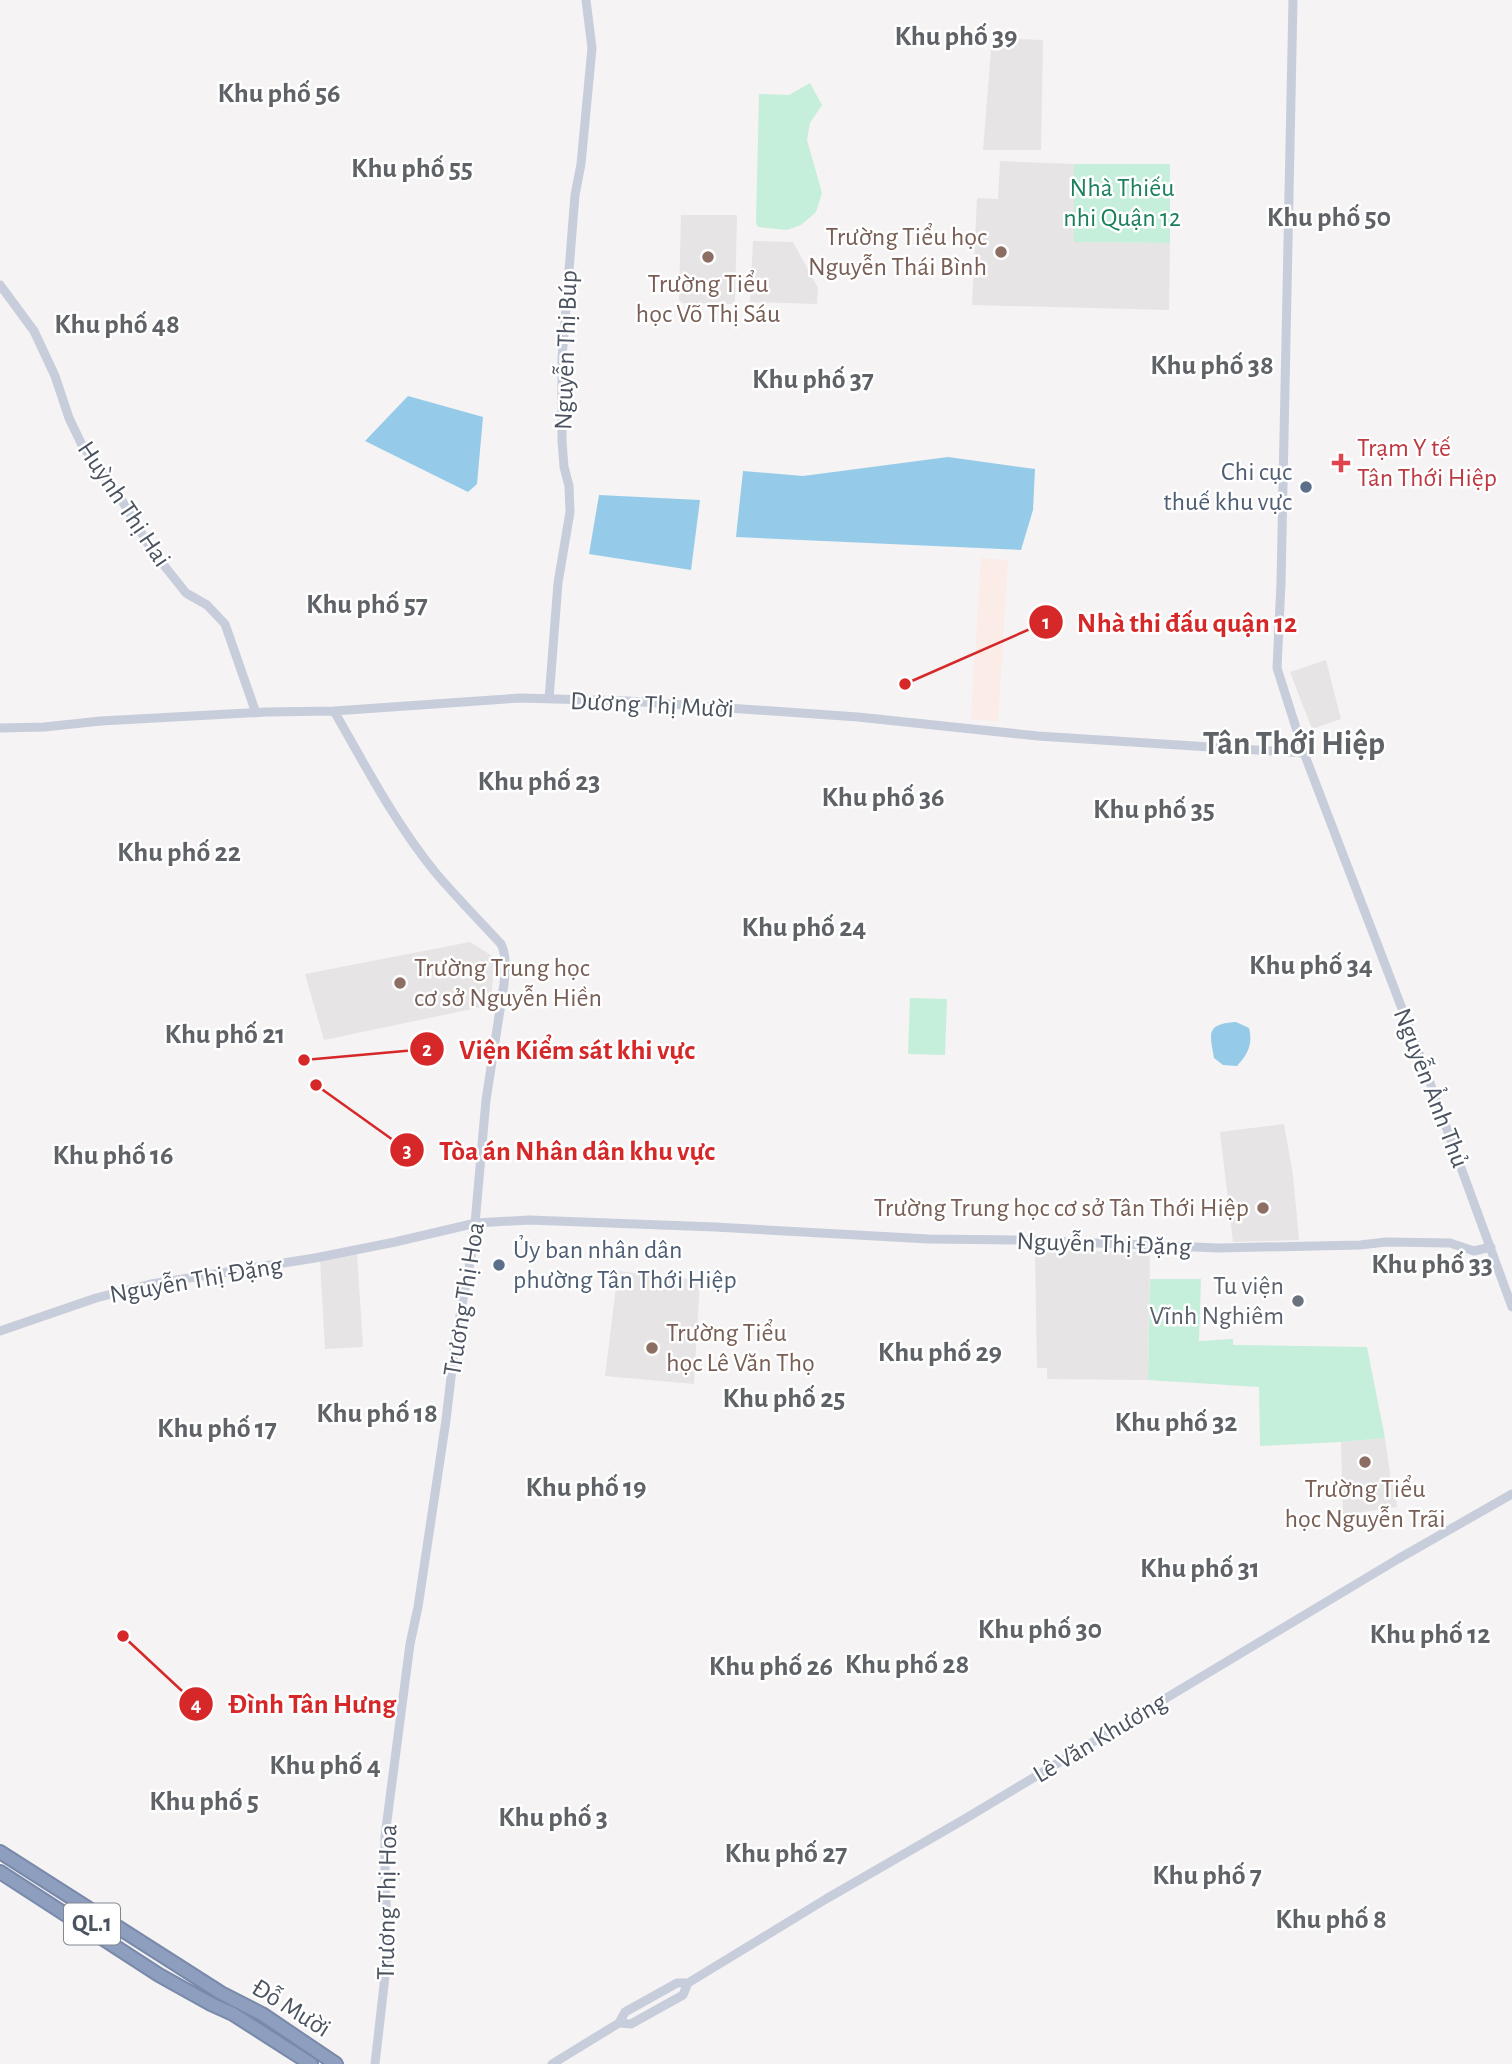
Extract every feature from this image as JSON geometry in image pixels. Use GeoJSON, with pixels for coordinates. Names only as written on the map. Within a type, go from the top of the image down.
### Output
{"type":"FeatureCollection","features":[{"type":"Feature","properties":{"kind":"highway","name":"Đỗ Mười"},"geometry":{"type":"LineString","coordinates":[[0,1844],[163,1951],[169,1961]]}},
{"type":"Feature","properties":{"kind":"highway","name":"Đỗ Mười"},"geometry":{"type":"LineString","coordinates":[[0,1852],[220,1993],[262,2014],[336,2064]]}},
{"type":"Feature","properties":{"kind":"highway","name":"Đỗ Mười"},"geometry":{"type":"LineString","coordinates":[[0,1864],[18,1880]]}},
{"type":"Feature","properties":{"kind":"highway","name":"Đỗ Mười"},"geometry":{"type":"LineString","coordinates":[[0,1872],[18,1880],[162,1969],[229,2020],[295,2064]]}},
{"type":"Feature","properties":{"kind":"highway","name":"Đỗ Mười"},"geometry":{"type":"LineString","coordinates":[[220,1993],[235,2011]]}},
{"type":"Feature","properties":{"kind":"highway","name":"Đỗ Mười"},"geometry":{"type":"LineString","coordinates":[[211,2004],[235,2011]]}},
{"type":"Feature","properties":{"kind":"highway","name":"QL.1"},"geometry":{"type":"LineString","coordinates":[[235,2011],[311,2064]]}},
{"type":"Feature","properties":{"kind":"highway","name":"QL.1"},"geometry":{"type":"LineString","coordinates":[[235,2011],[323,2064]]}},
{"type":"Feature","properties":{"kind":"street","name":"Nguyễn Thị Búp"},"geometry":{"type":"LineString","coordinates":[[549,699],[558,583],[570,512],[562,441],[562,358],[575,195],[581,164],[592,48],[586,0]]}},
{"type":"Feature","properties":{"kind":"street","name":"Nguyễn Ảnh Thủ"},"geometry":{"type":"LineString","coordinates":[[1293,0],[1282,583],[1277,668],[1304,752],[1512,1307]]}},
{"type":"Feature","properties":{"kind":"street","name":"Huỳnh Thị Hai"},"geometry":{"type":"LineString","coordinates":[[0,285],[34,331],[82,445],[121,499],[151,549],[186,593],[207,605],[225,624],[256,713]]}},
{"type":"Feature","properties":{"kind":"street","name":"Dương Thị Mười"},"geometry":{"type":"LineString","coordinates":[[0,728],[494,699],[549,699],[627,701],[858,717],[1038,736],[1304,752]]}},
{"type":"Feature","properties":{"kind":"street","name":"Trương Thị Hoa"},"geometry":{"type":"LineString","coordinates":[[334,710],[374,781],[435,871],[504,950],[504,984],[485,1112],[476,1223],[455,1343],[418,1607],[410,1644],[385,1836],[388,1950],[375,2064]]}},
{"type":"Feature","properties":{"kind":"street","name":"Nguyễn Thị Đặng"},"geometry":{"type":"LineString","coordinates":[[0,1331],[96,1298],[151,1284],[282,1264],[476,1223],[529,1220],[929,1239],[1219,1248],[1386,1242],[1450,1243],[1474,1251],[1491,1247]]}},
{"type":"Feature","properties":{"kind":"street","name":"Lê Văn Khương"},"geometry":{"type":"LineString","coordinates":[[552,2064],[620,2024],[625,2012],[677,1983],[688,1983],[1512,1494]]}},
{"type":"Feature","properties":{"kind":"shaded area"},"geometry":{"type":"Polygon","coordinates":[[[992,38],[1043,40],[1041,150],[983,150],[992,38]]]}},
{"type":"Feature","properties":{"kind":"shaded area"},"geometry":{"type":"Polygon","coordinates":[[[1000,161],[1074,164],[1074,242],[1170,243],[1169,310],[972,305],[977,198],[998,199],[1000,161]]]}},
{"type":"Feature","properties":{"kind":"shaded area","name":"Trường Tiểu học Võ Thị Sáu"},"geometry":{"type":"Polygon","coordinates":[[[681,215],[737,215],[735,301],[731,304],[683,303],[679,300],[681,215]]]}},
{"type":"Feature","properties":{"kind":"shaded area"},"geometry":{"type":"Polygon","coordinates":[[[753,241],[793,242],[818,288],[817,304],[750,302],[753,241]]]}},
{"type":"Feature","properties":{"kind":"shaded area"},"geometry":{"type":"Polygon","coordinates":[[[981,558],[1008,560],[998,721],[971,719],[981,558]]]}},
{"type":"Feature","properties":{"kind":"shaded area"},"geometry":{"type":"Polygon","coordinates":[[[1326,660],[1341,719],[1312,729],[1290,672],[1326,660]]]}},
{"type":"Feature","properties":{"kind":"shaded area","name":"Trường Trung học cơ sở Nguyễn Hiền"},"geometry":{"type":"Polygon","coordinates":[[[470,942],[494,957],[491,1005],[324,1040],[305,974],[470,942]]]}},
{"type":"Feature","properties":{"kind":"shaded area","name":"Trường Trung học cơ sở Tân Thới Hiệp"},"geometry":{"type":"Polygon","coordinates":[[[1284,1124],[1293,1175],[1299,1240],[1233,1242],[1220,1132],[1284,1124]]]}},
{"type":"Feature","properties":{"kind":"shaded area"},"geometry":{"type":"Polygon","coordinates":[[[1035,1250],[1150,1252],[1148,1380],[1047,1379],[1047,1368],[1037,1368],[1035,1250]]]}},
{"type":"Feature","properties":{"kind":"shaded area"},"geometry":{"type":"Polygon","coordinates":[[[357,1253],[363,1347],[325,1349],[320,1260],[357,1253]]]}},
{"type":"Feature","properties":{"kind":"shaded area","name":"Trường Tiểu học Lê Văn Thọ"},"geometry":{"type":"Polygon","coordinates":[[[618,1271],[700,1280],[694,1384],[605,1376],[618,1271]]]}},
{"type":"Feature","properties":{"kind":"shaded area","name":"Trường Tiểu học Nguyễn Trãi"},"geometry":{"type":"Polygon","coordinates":[[[1385,1438],[1397,1507],[1343,1515],[1341,1442],[1385,1438]]]}},
{"type":"Feature","properties":{"kind":"green space"},"geometry":{"type":"Polygon","coordinates":[[[810,83],[822,105],[810,123],[807,140],[822,193],[816,212],[801,225],[787,230],[758,227],[759,94],[789,95],[810,83]]]}},
{"type":"Feature","properties":{"kind":"green space","name":"Nhà Thiếu nhi Quận 12"},"geometry":{"type":"Polygon","coordinates":[[[1074,164],[1170,164],[1170,243],[1074,242],[1074,164]]]}},
{"type":"Feature","properties":{"kind":"green space"},"geometry":{"type":"Polygon","coordinates":[[[910,998],[947,999],[945,1055],[908,1054],[910,998]]]}},
{"type":"Feature","properties":{"kind":"green space"},"geometry":{"type":"Polygon","coordinates":[[[1150,1279],[1201,1279],[1199,1341],[1233,1339],[1233,1345],[1367,1347],[1385,1438],[1260,1446],[1259,1387],[1148,1380],[1150,1279]]]}},
{"type":"Feature","properties":{"kind":"water"},"geometry":{"type":"Polygon","coordinates":[[[408,396],[483,417],[477,484],[468,492],[365,441],[408,396]]]}},
{"type":"Feature","properties":{"kind":"water"},"geometry":{"type":"Polygon","coordinates":[[[948,457],[1035,469],[1033,510],[1021,550],[736,537],[743,471],[803,476],[948,457]]]}},
{"type":"Feature","properties":{"kind":"water"},"geometry":{"type":"Polygon","coordinates":[[[599,495],[700,500],[691,570],[589,554],[599,495]]]}},
{"type":"Feature","properties":{"kind":"water"},"geometry":{"type":"Polygon","coordinates":[[[1236,1022],[1249,1028],[1249,1048],[1237,1066],[1223,1065],[1214,1058],[1212,1032],[1219,1025],[1236,1022]]]}},
{"type":"Feature","properties":{"kind":"place","name":"Trường Tiểu học Nguyễn Thái Bình"},"geometry":{"type":"Point","coordinates":[1001,252]}},
{"type":"Feature","properties":{"kind":"place","name":"Trường Tiểu học Võ Thị Sáu"},"geometry":{"type":"Point","coordinates":[708,257]}},
{"type":"Feature","properties":{"kind":"place","name":"Trạm Y tế Tân Thới Hiệp"},"geometry":{"type":"Point","coordinates":[1341,463]}},
{"type":"Feature","properties":{"kind":"place","name":"Chi cục thuế khu vực"},"geometry":{"type":"Point","coordinates":[1306,487]}},
{"type":"Feature","properties":{"kind":"place","name":"Nhà thi đấu quận 12"},"geometry":{"type":"Point","coordinates":[905,684]}},
{"type":"Feature","properties":{"kind":"place","name":"Trường Trung học cơ sở Nguyễn Hiền"},"geometry":{"type":"Point","coordinates":[400,983]}},
{"type":"Feature","properties":{"kind":"place","name":"Viện Kiểm sát khi vực"},"geometry":{"type":"Point","coordinates":[304,1060]}},
{"type":"Feature","properties":{"kind":"place","name":"Tòa án Nhân dân khu vực"},"geometry":{"type":"Point","coordinates":[316,1085]}},
{"type":"Feature","properties":{"kind":"place","name":"Trường Trung học cơ sở Tân Thới Hiệp"},"geometry":{"type":"Point","coordinates":[1263,1208]}},
{"type":"Feature","properties":{"kind":"place","name":"Ủy ban nhân dân phường Tân Thới Hiệp"},"geometry":{"type":"Point","coordinates":[499,1265]}},
{"type":"Feature","properties":{"kind":"place","name":"Tu viện Vĩnh Nghiêm"},"geometry":{"type":"Point","coordinates":[1298,1301]}},
{"type":"Feature","properties":{"kind":"place","name":"Trường Tiểu học Lê Văn Thọ"},"geometry":{"type":"Point","coordinates":[652,1348]}},
{"type":"Feature","properties":{"kind":"place","name":"Trường Tiểu học Nguyễn Trãi"},"geometry":{"type":"Point","coordinates":[1365,1462]}},
{"type":"Feature","properties":{"kind":"place","name":"Đình Tân Hưng"},"geometry":{"type":"Point","coordinates":[123,1636]}},
{"type":"Feature","properties":{"kind":"district","name":"Khu phố 39"},"geometry":{"type":"Point","coordinates":[956,37]}},
{"type":"Feature","properties":{"kind":"district","name":"Khu phố 56"},"geometry":{"type":"Point","coordinates":[279,94]}},
{"type":"Feature","properties":{"kind":"district","name":"Khu phố 55"},"geometry":{"type":"Point","coordinates":[412,169]}},
{"type":"Feature","properties":{"kind":"district","name":"Khu phố 50"},"geometry":{"type":"Point","coordinates":[1329,218]}},
{"type":"Feature","properties":{"kind":"district","name":"Khu phố 48"},"geometry":{"type":"Point","coordinates":[117,325]}},
{"type":"Feature","properties":{"kind":"district","name":"Khu phố 38"},"geometry":{"type":"Point","coordinates":[1212,366]}},
{"type":"Feature","properties":{"kind":"district","name":"Khu phố 37"},"geometry":{"type":"Point","coordinates":[813,380]}},
{"type":"Feature","properties":{"kind":"district","name":"Khu phố 57"},"geometry":{"type":"Point","coordinates":[367,605]}},
{"type":"Feature","properties":{"kind":"district","name":"Tân Thới Hiệp"},"geometry":{"type":"Point","coordinates":[1294,744]}},
{"type":"Feature","properties":{"kind":"district","name":"Khu phố 23"},"geometry":{"type":"Point","coordinates":[539,782]}},
{"type":"Feature","properties":{"kind":"district","name":"Khu phố 36"},"geometry":{"type":"Point","coordinates":[883,798]}},
{"type":"Feature","properties":{"kind":"district","name":"Khu phố 35"},"geometry":{"type":"Point","coordinates":[1154,810]}},
{"type":"Feature","properties":{"kind":"district","name":"Khu phố 22"},"geometry":{"type":"Point","coordinates":[179,853]}},
{"type":"Feature","properties":{"kind":"district","name":"Khu phố 24"},"geometry":{"type":"Point","coordinates":[804,928]}},
{"type":"Feature","properties":{"kind":"district","name":"Khu phố 34"},"geometry":{"type":"Point","coordinates":[1311,966]}},
{"type":"Feature","properties":{"kind":"district","name":"Khu phố 21"},"geometry":{"type":"Point","coordinates":[225,1035]}},
{"type":"Feature","properties":{"kind":"district","name":"Khu phố 16"},"geometry":{"type":"Point","coordinates":[113,1156]}},
{"type":"Feature","properties":{"kind":"district","name":"Khu phố 33"},"geometry":{"type":"Point","coordinates":[1432,1265]}},
{"type":"Feature","properties":{"kind":"district","name":"Khu phố 29"},"geometry":{"type":"Point","coordinates":[940,1353]}},
{"type":"Feature","properties":{"kind":"district","name":"Khu phố 25"},"geometry":{"type":"Point","coordinates":[784,1399]}},
{"type":"Feature","properties":{"kind":"district","name":"Khu phố 18"},"geometry":{"type":"Point","coordinates":[377,1414]}},
{"type":"Feature","properties":{"kind":"district","name":"Khu phố 32"},"geometry":{"type":"Point","coordinates":[1176,1423]}},
{"type":"Feature","properties":{"kind":"district","name":"Khu phố 17"},"geometry":{"type":"Point","coordinates":[217,1429]}},
{"type":"Feature","properties":{"kind":"district","name":"Khu phố 19"},"geometry":{"type":"Point","coordinates":[586,1488]}},
{"type":"Feature","properties":{"kind":"district","name":"Khu phố 31"},"geometry":{"type":"Point","coordinates":[1200,1569]}},
{"type":"Feature","properties":{"kind":"district","name":"Khu phố 30"},"geometry":{"type":"Point","coordinates":[1040,1630]}},
{"type":"Feature","properties":{"kind":"district","name":"Khu phố 12"},"geometry":{"type":"Point","coordinates":[1430,1635]}},
{"type":"Feature","properties":{"kind":"district","name":"Khu phố 28"},"geometry":{"type":"Point","coordinates":[907,1665]}},
{"type":"Feature","properties":{"kind":"district","name":"Khu phố 26"},"geometry":{"type":"Point","coordinates":[771,1667]}},
{"type":"Feature","properties":{"kind":"district","name":"Khu phố 4"},"geometry":{"type":"Point","coordinates":[325,1766]}},
{"type":"Feature","properties":{"kind":"district","name":"Khu phố 5"},"geometry":{"type":"Point","coordinates":[204,1802]}},
{"type":"Feature","properties":{"kind":"district","name":"Khu phố 3"},"geometry":{"type":"Point","coordinates":[553,1818]}},
{"type":"Feature","properties":{"kind":"district","name":"Khu phố 27"},"geometry":{"type":"Point","coordinates":[786,1854]}},
{"type":"Feature","properties":{"kind":"district","name":"Khu phố 7"},"geometry":{"type":"Point","coordinates":[1207,1876]}},
{"type":"Feature","properties":{"kind":"district","name":"Khu phố 8"},"geometry":{"type":"Point","coordinates":[1331,1920]}}]}
